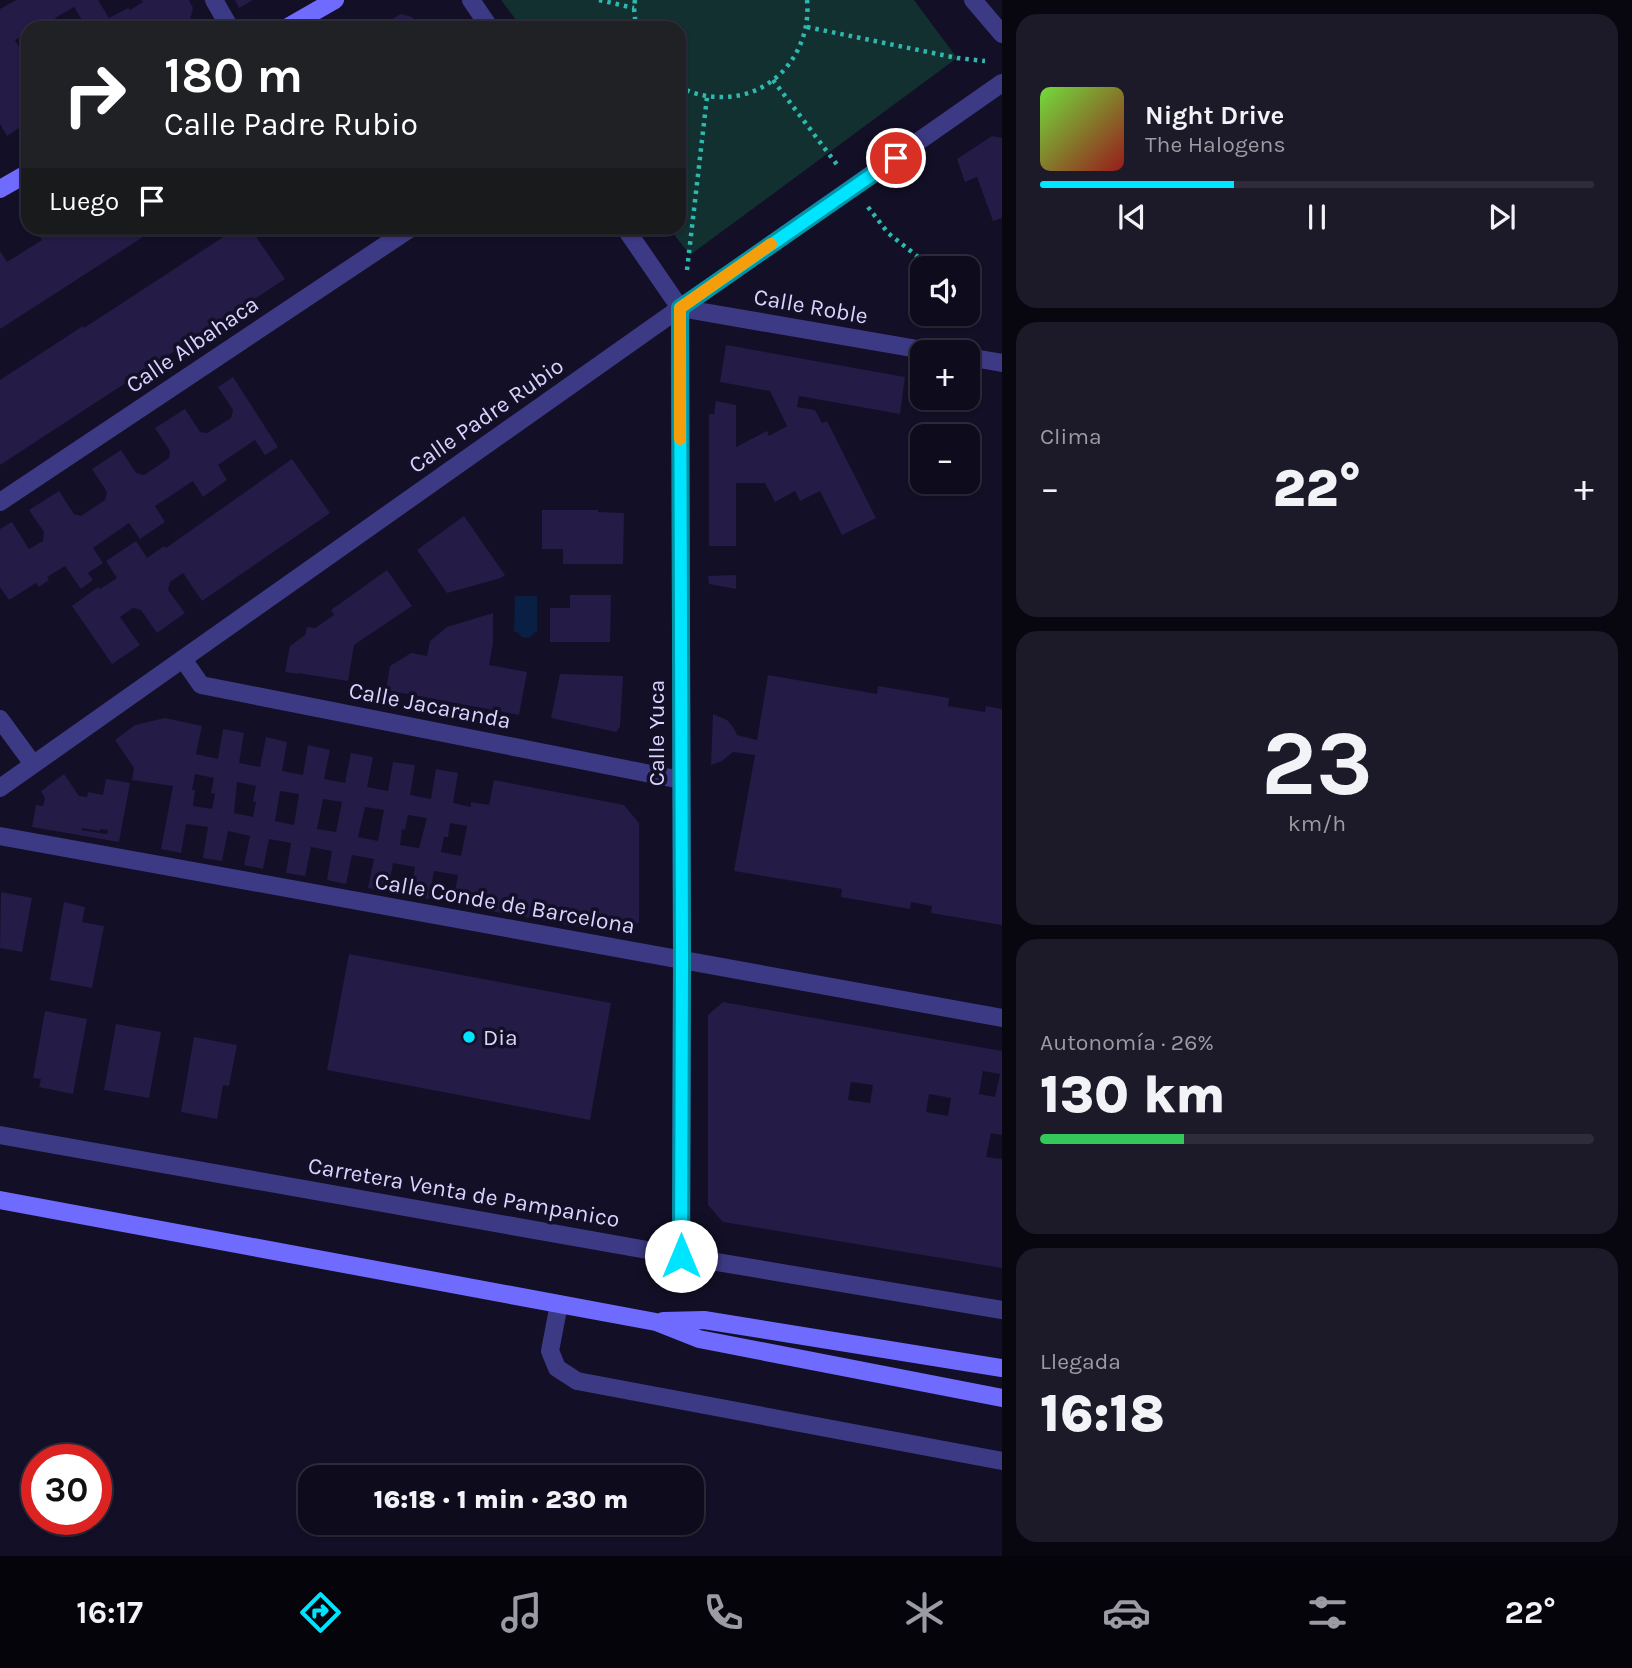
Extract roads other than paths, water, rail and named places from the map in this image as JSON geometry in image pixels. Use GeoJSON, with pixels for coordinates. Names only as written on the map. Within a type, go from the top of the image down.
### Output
{"type":"FeatureCollection","features":[{"type":"Feature","properties":{"kind":"main road"},"geometry":{"type":"LineString","coordinates":[[298,21],[335,0]]}},
{"type":"Feature","properties":{"kind":"main road"},"geometry":{"type":"LineString","coordinates":[[0,189],[21,177]]}},
{"type":"Feature","properties":{"kind":"main road"},"geometry":{"type":"LineString","coordinates":[[0,1200],[656,1322],[699,1339],[1002,1398]]}},
{"type":"Feature","properties":{"kind":"main road"},"geometry":{"type":"LineString","coordinates":[[656,1322],[704,1320],[1002,1368]]}},
{"type":"Feature","properties":{"kind":"street"},"geometry":{"type":"LineString","coordinates":[[214,0],[226,21]]}},
{"type":"Feature","properties":{"kind":"street"},"geometry":{"type":"LineString","coordinates":[[471,0],[485,21]]}},
{"type":"Feature","properties":{"kind":"street"},"geometry":{"type":"LineString","coordinates":[[973,0],[1002,34]]}},
{"type":"Feature","properties":{"kind":"street","name":"Calle Padre Rubio"},"geometry":{"type":"LineString","coordinates":[[0,788],[1002,83]]}},
{"type":"Feature","properties":{"kind":"street","name":"Calle Albahaca"},"geometry":{"type":"LineString","coordinates":[[0,502],[400,235]]}},
{"type":"Feature","properties":{"kind":"street"},"geometry":{"type":"LineString","coordinates":[[630,235],[680,308]]}},
{"type":"Feature","properties":{"kind":"street","name":"Calle Roble"},"geometry":{"type":"LineString","coordinates":[[680,308],[910,348]]}},
{"type":"Feature","properties":{"kind":"street","name":"Calle Yuca"},"geometry":{"type":"LineString","coordinates":[[680,308],[681,1256]]}},
{"type":"Feature","properties":{"kind":"street"},"geometry":{"type":"LineString","coordinates":[[980,360],[1002,363]]}},
{"type":"Feature","properties":{"kind":"street","name":"Calle Jacaranda"},"geometry":{"type":"LineString","coordinates":[[183,659],[201,685],[681,780]]}},
{"type":"Feature","properties":{"kind":"street"},"geometry":{"type":"LineString","coordinates":[[0,719],[33,764]]}},
{"type":"Feature","properties":{"kind":"street","name":"Calle Conde de Barcelona"},"geometry":{"type":"LineString","coordinates":[[0,836],[1002,1018]]}},
{"type":"Feature","properties":{"kind":"street","name":"Carretera Venta de Pampanico"},"geometry":{"type":"LineString","coordinates":[[0,1135],[1002,1310]]}},
{"type":"Feature","properties":{"kind":"street"},"geometry":{"type":"LineString","coordinates":[[559,1304],[550,1351],[557,1368],[577,1381],[1002,1461]]}},
{"type":"Feature","properties":{"kind":"water"},"geometry":{"type":"Polygon","coordinates":[[[515,596],[537,596],[537,632],[529,638],[514,632],[515,596]]]}},
{"type":"Feature","properties":{"kind":"place","name":"Dia"},"geometry":{"type":"Point","coordinates":[469,1037]}}]}
